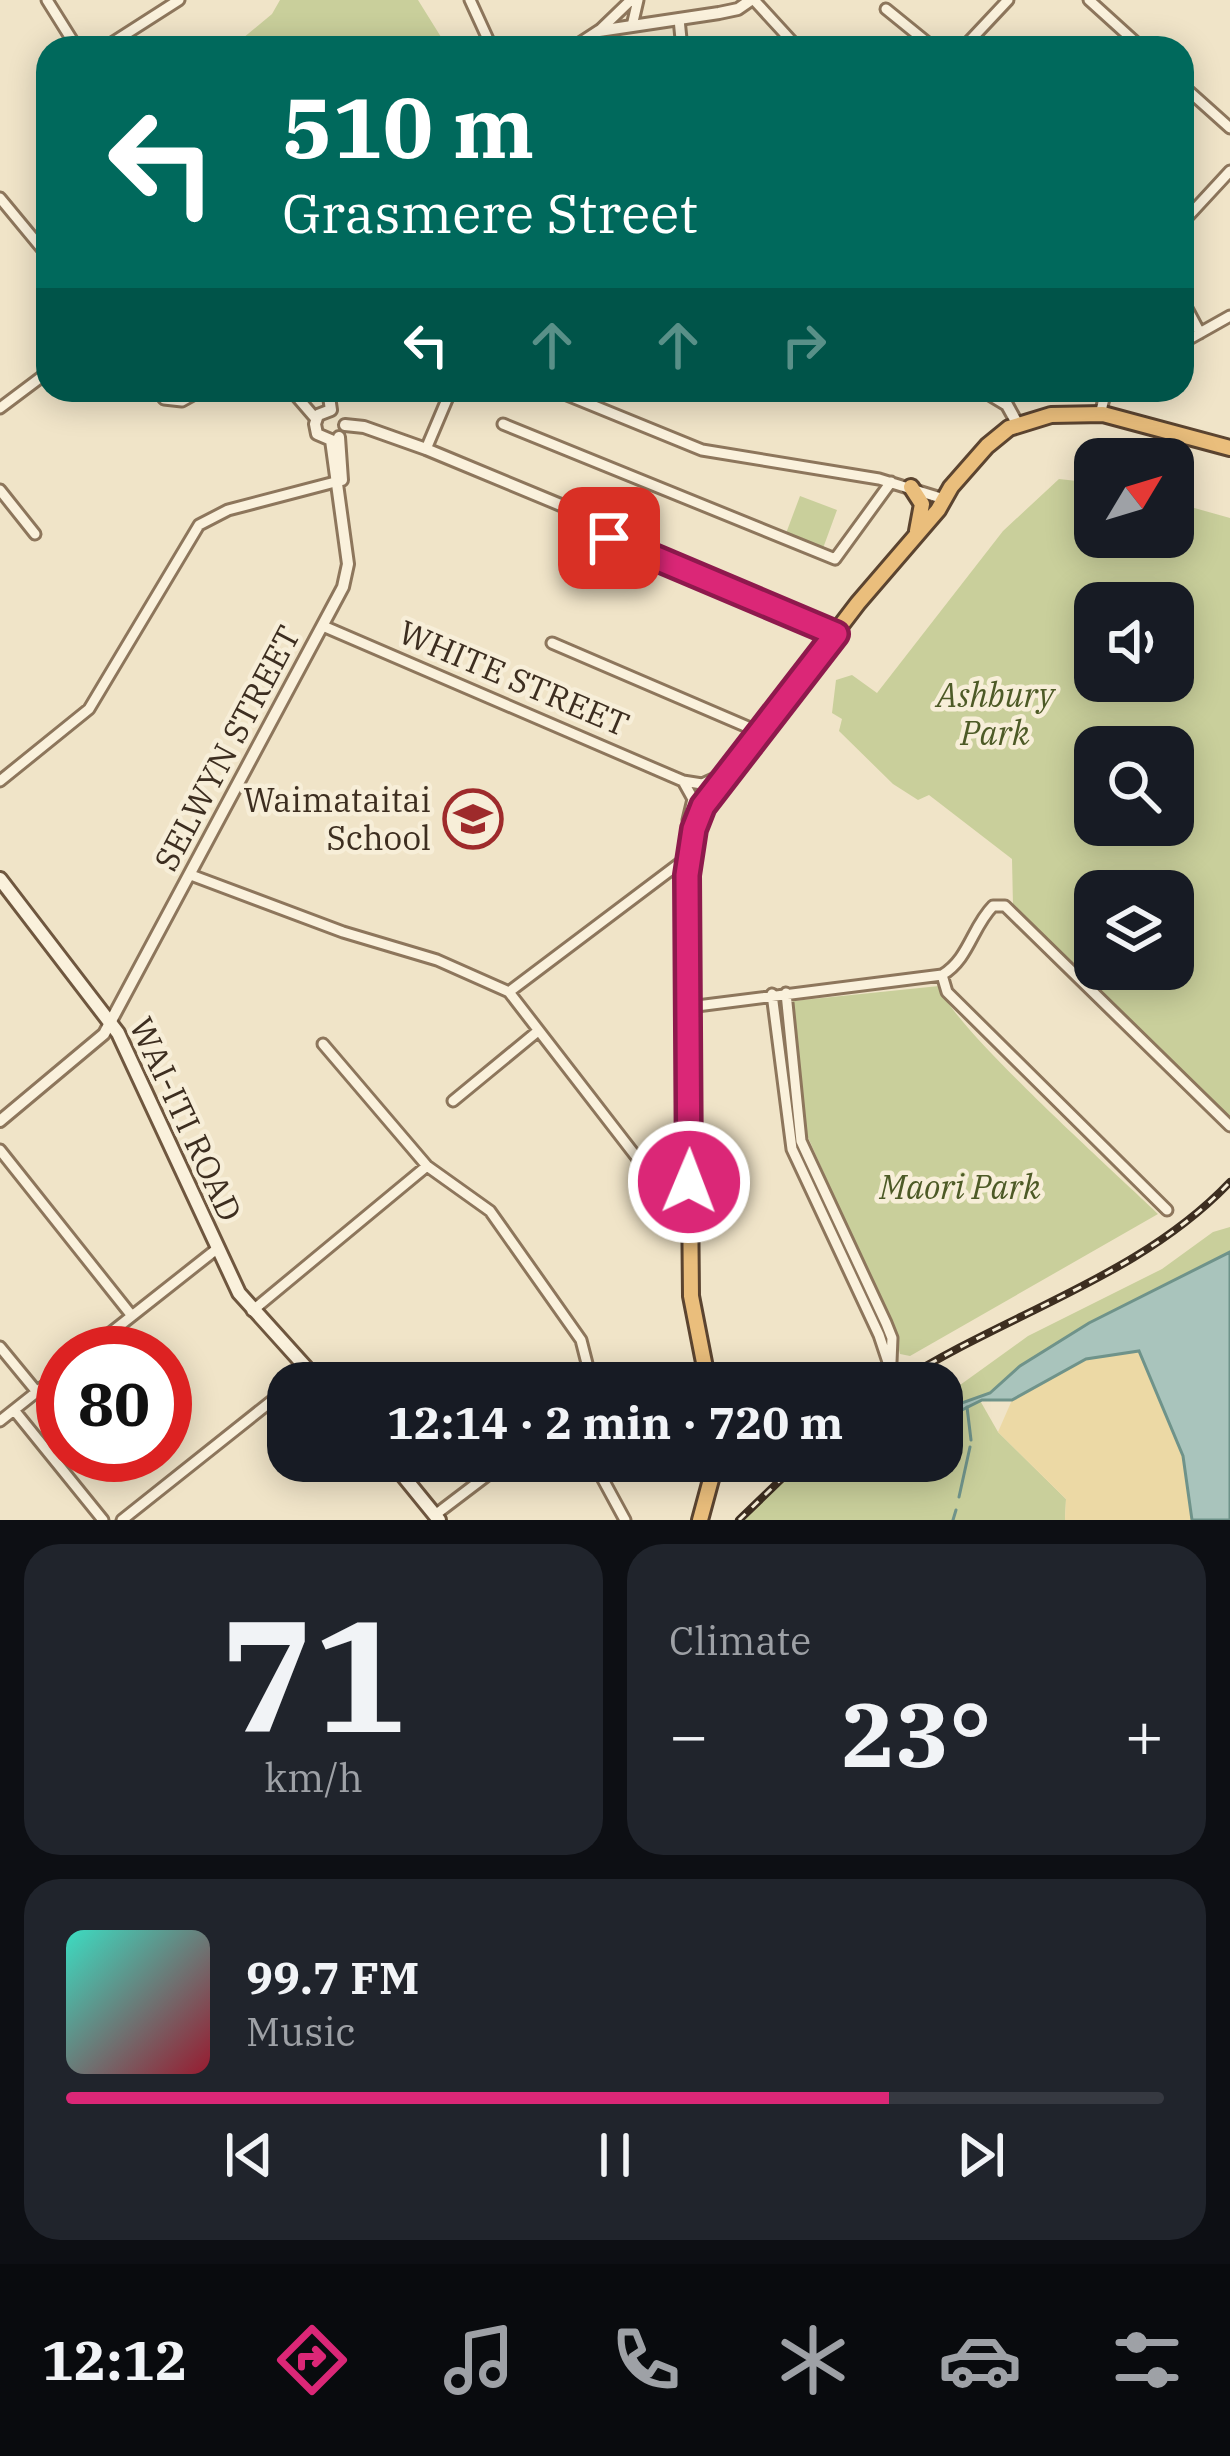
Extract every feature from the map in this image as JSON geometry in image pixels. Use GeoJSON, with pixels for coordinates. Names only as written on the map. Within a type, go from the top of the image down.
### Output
{"type":"FeatureCollection","features":[{"type":"Feature","properties":{"kind":"highway"},"geometry":{"type":"LineString","coordinates":[[703,1362],[693,1321],[688,857],[703,806],[757,731],[987,446],[1017,423],[1052,415],[1100,415],[1230,448]]}},
{"type":"Feature","properties":{"kind":"highway"},"geometry":{"type":"LineString","coordinates":[[911,488],[922,504],[915,536]]}},
{"type":"Feature","properties":{"kind":"highway"},"geometry":{"type":"LineString","coordinates":[[700,1519],[710,1482]]}},
{"type":"Feature","properties":{"kind":"main road","name":"WAI-ITI ROAD"},"geometry":{"type":"LineString","coordinates":[[0,879],[111,1022],[252,1311],[300,1362]]}},
{"type":"Feature","properties":{"kind":"main road"},"geometry":{"type":"LineString","coordinates":[[408,1482],[437,1518]]}},
{"type":"Feature","properties":{"kind":"street"},"geometry":{"type":"LineString","coordinates":[[47,0],[70,36]]}},
{"type":"Feature","properties":{"kind":"street"},"geometry":{"type":"LineString","coordinates":[[123,36],[179,0]]}},
{"type":"Feature","properties":{"kind":"street"},"geometry":{"type":"LineString","coordinates":[[470,0],[486,36]]}},
{"type":"Feature","properties":{"kind":"street"},"geometry":{"type":"LineString","coordinates":[[632,26],[634,0]]}},
{"type":"Feature","properties":{"kind":"street"},"geometry":{"type":"LineString","coordinates":[[591,36],[634,0]]}},
{"type":"Feature","properties":{"kind":"street"},"geometry":{"type":"LineString","coordinates":[[599,31],[738,9],[752,0],[786,36]]}},
{"type":"Feature","properties":{"kind":"street"},"geometry":{"type":"LineString","coordinates":[[974,36],[1008,0]]}},
{"type":"Feature","properties":{"kind":"street"},"geometry":{"type":"LineString","coordinates":[[1089,0],[1129,36]]}},
{"type":"Feature","properties":{"kind":"street"},"geometry":{"type":"LineString","coordinates":[[886,8],[920,36]]}},
{"type":"Feature","properties":{"kind":"street"},"geometry":{"type":"LineString","coordinates":[[679,19],[681,36]]}},
{"type":"Feature","properties":{"kind":"street"},"geometry":{"type":"LineString","coordinates":[[1194,96],[1230,128]]}},
{"type":"Feature","properties":{"kind":"street"},"geometry":{"type":"LineString","coordinates":[[1194,210],[1230,171]]}},
{"type":"Feature","properties":{"kind":"street"},"geometry":{"type":"LineString","coordinates":[[0,198],[36,242]]}},
{"type":"Feature","properties":{"kind":"street"},"geometry":{"type":"LineString","coordinates":[[1194,336],[1230,316]]}},
{"type":"Feature","properties":{"kind":"street"},"geometry":{"type":"LineString","coordinates":[[1194,322],[1200,333]]}},
{"type":"Feature","properties":{"kind":"street"},"geometry":{"type":"LineString","coordinates":[[0,408],[36,381]]}},
{"type":"Feature","properties":{"kind":"street"},"geometry":{"type":"LineString","coordinates":[[301,402],[316,419],[317,434],[364,428],[426,449],[568,508],[609,538],[643,555],[836,634]]}},
{"type":"Feature","properties":{"kind":"street"},"geometry":{"type":"LineString","coordinates":[[330,402],[331,410],[342,417],[338,434]]}},
{"type":"Feature","properties":{"kind":"street"},"geometry":{"type":"LineString","coordinates":[[426,449],[446,402]]}},
{"type":"Feature","properties":{"kind":"street"},"geometry":{"type":"LineString","coordinates":[[585,402],[702,450],[891,482],[944,499]]}},
{"type":"Feature","properties":{"kind":"street"},"geometry":{"type":"LineString","coordinates":[[1001,402],[1017,423]]}},
{"type":"Feature","properties":{"kind":"street"},"geometry":{"type":"LineString","coordinates":[[1100,415],[1103,402]]}},
{"type":"Feature","properties":{"kind":"street"},"geometry":{"type":"LineString","coordinates":[[316,419],[331,410]]}},
{"type":"Feature","properties":{"kind":"street"},"geometry":{"type":"LineString","coordinates":[[503,424],[835,559],[891,482]]}},
{"type":"Feature","properties":{"kind":"street","name":"SELWYN STREET"},"geometry":{"type":"LineString","coordinates":[[0,1121],[98,1042],[323,626],[349,572],[337,486],[338,434]]}},
{"type":"Feature","properties":{"kind":"street"},"geometry":{"type":"LineString","coordinates":[[0,781],[89,709],[199,525],[228,510],[337,486]]}},
{"type":"Feature","properties":{"kind":"street"},"geometry":{"type":"LineString","coordinates":[[0,490],[35,534]]}},
{"type":"Feature","properties":{"kind":"street","name":"WHITE STREET"},"geometry":{"type":"LineString","coordinates":[[323,626],[683,781]]}},
{"type":"Feature","properties":{"kind":"street"},"geometry":{"type":"LineString","coordinates":[[552,643],[757,731]]}},
{"type":"Feature","properties":{"kind":"street"},"geometry":{"type":"LineString","coordinates":[[683,781],[702,784],[724,774]]}},
{"type":"Feature","properties":{"kind":"street"},"geometry":{"type":"LineString","coordinates":[[683,781],[693,799],[688,820],[692,840]]}},
{"type":"Feature","properties":{"kind":"street"},"geometry":{"type":"LineString","coordinates":[[509,992],[688,857]]}},
{"type":"Feature","properties":{"kind":"street"},"geometry":{"type":"LineString","coordinates":[[190,875],[456,968],[509,992],[672,1203],[690,1211]]}},
{"type":"Feature","properties":{"kind":"street"},"geometry":{"type":"LineString","coordinates":[[689,1006],[942,975],[963,956],[984,915],[993,906],[1005,906],[1229,1126]]}},
{"type":"Feature","properties":{"kind":"street"},"geometry":{"type":"LineString","coordinates":[[942,975],[947,992],[1167,1210]]}},
{"type":"Feature","properties":{"kind":"street"},"geometry":{"type":"LineString","coordinates":[[786,993],[801,1141],[886,1323],[891,1362]]}},
{"type":"Feature","properties":{"kind":"street"},"geometry":{"type":"LineString","coordinates":[[772,994],[792,1149],[890,1362]]}},
{"type":"Feature","properties":{"kind":"street"},"geometry":{"type":"LineString","coordinates":[[453,1101],[538,1031]]}},
{"type":"Feature","properties":{"kind":"street"},"geometry":{"type":"LineString","coordinates":[[323,1044],[428,1166],[490,1211],[581,1340],[587,1362]]}},
{"type":"Feature","properties":{"kind":"street"},"geometry":{"type":"LineString","coordinates":[[0,1150],[132,1316]]}},
{"type":"Feature","properties":{"kind":"street"},"geometry":{"type":"LineString","coordinates":[[252,1311],[428,1166]]}},
{"type":"Feature","properties":{"kind":"street"},"geometry":{"type":"LineString","coordinates":[[120,1326],[218,1248]]}},
{"type":"Feature","properties":{"kind":"street"},"geometry":{"type":"LineString","coordinates":[[0,1347],[36,1391]]}},
{"type":"Feature","properties":{"kind":"street"},"geometry":{"type":"LineString","coordinates":[[0,1420],[36,1393]]}},
{"type":"Feature","properties":{"kind":"street"},"geometry":{"type":"LineString","coordinates":[[122,1520],[267,1404]]}},
{"type":"Feature","properties":{"kind":"street"},"geometry":{"type":"LineString","coordinates":[[14,1410],[103,1520]]}},
{"type":"Feature","properties":{"kind":"street"},"geometry":{"type":"LineString","coordinates":[[437,1518],[473,1482]]}},
{"type":"Feature","properties":{"kind":"street"},"geometry":{"type":"LineString","coordinates":[[604,1482],[625,1520]]}},
{"type":"Feature","properties":{"kind":"green space"},"geometry":{"type":"Polygon","coordinates":[[[280,0],[418,0],[440,36],[245,36],[272,14],[280,0]]]}},
{"type":"Feature","properties":{"kind":"green space","name":"Ashbury Park"},"geometry":{"type":"Polygon","coordinates":[[[1059,479],[1074,481],[1074,558],[1194,558],[1194,508],[1230,518],[1230,1120],[1098,990],[1194,990],[1194,870],[1074,870],[1074,966],[1013,906],[1012,859],[929,795],[918,800],[893,784],[839,731],[842,719],[832,713],[836,680],[852,675],[877,693],[1003,531],[1059,479]]]}},
{"type":"Feature","properties":{"kind":"green space"},"geometry":{"type":"Polygon","coordinates":[[[800,496],[837,510],[822,551],[785,536],[800,496]]]}},
{"type":"Feature","properties":{"kind":"green space","name":"Maori Park"},"geometry":{"type":"Polygon","coordinates":[[[939,986],[972,1033],[1158,1214],[910,1356],[900,1354],[803,1126],[793,1001],[939,986]]]}},
{"type":"Feature","properties":{"kind":"green space"},"geometry":{"type":"Polygon","coordinates":[[[1230,1227],[1230,1252],[1088,1323],[1020,1366],[990,1394],[978,1397],[998,1432],[1066,1499],[1065,1520],[744,1520],[783,1482],[963,1482],[963,1383],[1028,1336],[1162,1269],[1213,1232],[1230,1227]]]}},
{"type":"Feature","properties":{"kind":"sand"},"geometry":{"type":"Polygon","coordinates":[[[1140,1351],[1183,1456],[1192,1520],[1065,1520],[1066,1499],[998,1432],[1012,1400],[1086,1359],[1140,1351]]]}},
{"type":"Feature","properties":{"kind":"water"},"geometry":{"type":"Polygon","coordinates":[[[1230,1252],[1230,1520],[1192,1520],[1183,1456],[1139,1351],[1086,1359],[1012,1400],[982,1400],[963,1410],[963,1403],[990,1393],[1020,1366],[1089,1323],[1230,1252]]]}},
{"type":"Feature","properties":{"kind":"waterway"},"geometry":{"type":"LineString","coordinates":[[967,1407],[971,1440]]}},
{"type":"Feature","properties":{"kind":"waterway"},"geometry":{"type":"LineString","coordinates":[[959,1497],[970,1447]]}},
{"type":"Feature","properties":{"kind":"waterway"},"geometry":{"type":"LineString","coordinates":[[953,1520],[956,1510]]}},
{"type":"Feature","properties":{"kind":"railway"},"geometry":{"type":"LineString","coordinates":[[933,1362],[1114,1269],[1194,1215],[1230,1182]]}},
{"type":"Feature","properties":{"kind":"railway"},"geometry":{"type":"LineString","coordinates":[[739,1520],[778,1482]]}},
{"type":"Feature","properties":{"kind":"place","name":"Waimataitai School"},"geometry":{"type":"Point","coordinates":[473,819]}},
{"type":"Feature","properties":{"kind":"route"},"geometry":{"type":"LineString","coordinates":[[609,538],[836,634],[716,784],[694,829],[687,875],[689,1182]]}}]}
